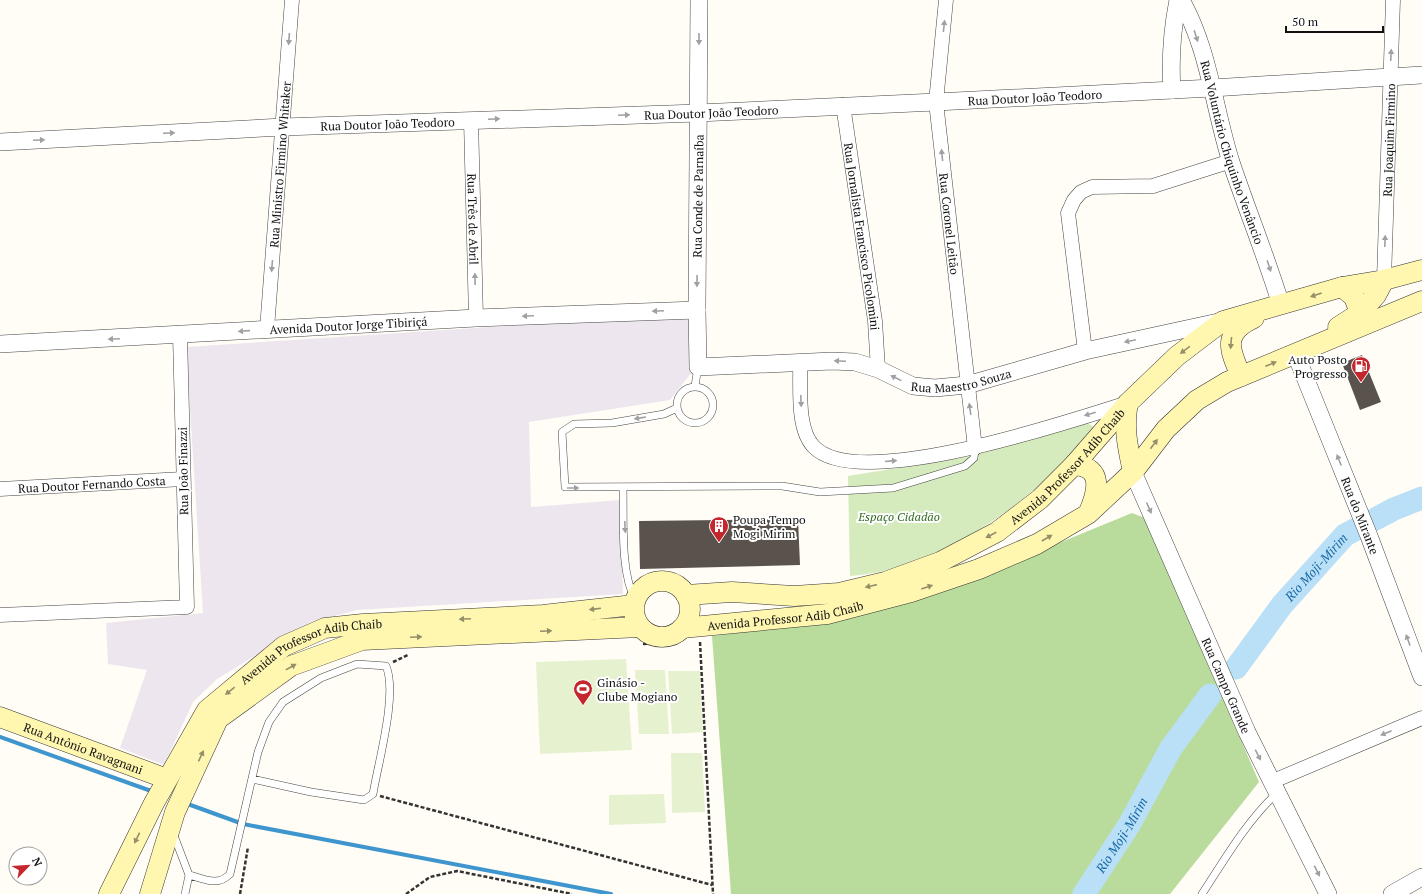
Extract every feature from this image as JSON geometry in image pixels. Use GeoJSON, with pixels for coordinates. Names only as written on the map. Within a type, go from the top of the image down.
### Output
{"type":"FeatureCollection","features":[{"type":"Feature","properties":{"kind":"main road","name":"Avenida Professor Adib Chaib"},"geometry":{"type":"LineString","coordinates":[[686,596],[732,592],[794,596],[832,594],[885,582],[940,562],[997,532],[1040,499],[1074,466],[1128,404],[1177,356],[1223,321],[1342,287],[1384,280],[1422,270]]}},
{"type":"Feature","properties":{"kind":"main road"},"geometry":{"type":"LineString","coordinates":[[1296,355],[1360,313],[1376,295],[1384,280]]}},
{"type":"Feature","properties":{"kind":"main road"},"geometry":{"type":"LineString","coordinates":[[1342,287],[1354,297],[1360,313]]}},
{"type":"Feature","properties":{"kind":"main road","name":"Avenida Professor Adib Chaib"},"geometry":{"type":"LineString","coordinates":[[684,637],[827,614],[911,592],[979,569],[1029,547],[1088,514],[1133,472],[1166,429],[1197,400],[1227,382],[1296,355],[1422,301]]}},
{"type":"Feature","properties":{"kind":"main road"},"geometry":{"type":"LineString","coordinates":[[1241,376],[1230,350],[1230,340],[1234,331],[1241,324],[1281,305]]}},
{"type":"Feature","properties":{"kind":"main road"},"geometry":{"type":"LineString","coordinates":[[1128,404],[1125,421],[1126,441],[1133,472]]}},
{"type":"Feature","properties":{"kind":"main road"},"geometry":{"type":"LineString","coordinates":[[1074,466],[1083,466],[1088,469],[1096,481],[1097,490],[1088,514]]}},
{"type":"Feature","properties":{"kind":"main road"},"geometry":{"type":"LineString","coordinates":[[660,581],[670,582],[679,587],[686,596],[690,612],[684,637],[675,634],[666,637],[656,637],[647,633],[639,636],[634,612],[635,602],[645,587],[660,581]]}},
{"type":"Feature","properties":{"kind":"main road","name":"Avenida Professor Adib Chaib"},"geometry":{"type":"LineString","coordinates":[[109,894],[160,791],[206,710],[284,646],[325,628],[363,624],[543,615],[635,602]]}},
{"type":"Feature","properties":{"kind":"main road","name":"Avenida Professor Adib Chaib"},"geometry":{"type":"LineString","coordinates":[[150,894],[173,820],[218,719],[291,666],[362,640],[639,636]]}},
{"type":"Feature","properties":{"kind":"main road","name":"Rua Antônio Ravagnani"},"geometry":{"type":"LineString","coordinates":[[0,717],[160,791]]}},
{"type":"Feature","properties":{"kind":"street","name":"Rua Ministro Firmino Whitaker"},"geometry":{"type":"LineString","coordinates":[[267,329],[292,0]]}},
{"type":"Feature","properties":{"kind":"street","name":"Rua Conde de Parnaíba"},"geometry":{"type":"LineString","coordinates":[[698,368],[696,310],[699,0]]}},
{"type":"Feature","properties":{"kind":"street","name":"Rua Coronel Leitão"},"geometry":{"type":"LineString","coordinates":[[946,0],[936,102],[975,448]]}},
{"type":"Feature","properties":{"kind":"street","name":"Rua Voluntário Chiquinho Venâncio"},"geometry":{"type":"LineString","coordinates":[[1180,0],[1190,15],[1212,88],[1231,161],[1270,267],[1281,305]]}},
{"type":"Feature","properties":{"kind":"street","name":"Rua Voluntário Chiquinho Venâncio"},"geometry":{"type":"LineString","coordinates":[[1172,90],[1170,67],[1173,30],[1180,0]]}},
{"type":"Feature","properties":{"kind":"street","name":"Rua Joaquim Firmino"},"geometry":{"type":"LineString","coordinates":[[1384,280],[1393,0]]}},
{"type":"Feature","properties":{"kind":"street","name":"Rua Doutor João Teodoro"},"geometry":{"type":"LineString","coordinates":[[0,142],[283,127],[698,113],[843,105],[936,102],[1212,88],[1422,75]]}},
{"type":"Feature","properties":{"kind":"street","name":"Rua Jornalista Francisco Picolomini"},"geometry":{"type":"LineString","coordinates":[[843,105],[875,321],[878,369]]}},
{"type":"Feature","properties":{"kind":"street","name":"Rua Três de Abril"},"geometry":{"type":"LineString","coordinates":[[471,120],[476,318]]}},
{"type":"Feature","properties":{"kind":"street"},"geometry":{"type":"LineString","coordinates":[[1085,351],[1068,214],[1074,200],[1081,192],[1092,187],[1152,186],[1231,161]]}},
{"type":"Feature","properties":{"kind":"street","name":"Avenida Doutor Jorge Tibiriçá"},"geometry":{"type":"LineString","coordinates":[[0,344],[476,318],[696,310]]}},
{"type":"Feature","properties":{"kind":"street","name":"Rua Maestro Souza"},"geometry":{"type":"LineString","coordinates":[[698,368],[800,362],[855,362],[878,369],[913,386],[935,388],[967,385],[1085,351],[1223,321]]}},
{"type":"Feature","properties":{"kind":"street","name":"Rua João Finazzi"},"geometry":{"type":"LineString","coordinates":[[0,615],[187,606],[180,335]]}},
{"type":"Feature","properties":{"kind":"street","name":"Rua do Mirante"},"geometry":{"type":"LineString","coordinates":[[1296,355],[1359,509],[1422,677]]}},
{"type":"Feature","properties":{"kind":"street"},"geometry":{"type":"LineString","coordinates":[[800,362],[802,421],[806,437],[814,448],[829,456],[844,461],[890,461],[975,448],[1128,404]]}},
{"type":"Feature","properties":{"kind":"street","name":"Rua Campo Grande"},"geometry":{"type":"LineString","coordinates":[[1133,472],[1247,732],[1328,894]]}},
{"type":"Feature","properties":{"kind":"street","name":"Rua Doutor Fernando Costa"},"geometry":{"type":"LineString","coordinates":[[0,489],[183,479]]}},
{"type":"Feature","properties":{"kind":"street"},"geometry":{"type":"LineString","coordinates":[[1274,788],[1422,718]]}},
{"type":"Feature","properties":{"kind":"street"},"geometry":{"type":"LineString","coordinates":[[1392,894],[1422,877]]}},
{"type":"Feature","properties":{"kind":"lane"},"geometry":{"type":"LineString","coordinates":[[695,386],[698,368]]}},
{"type":"Feature","properties":{"kind":"lane"},"geometry":{"type":"LineString","coordinates":[[695,386],[705,389],[713,398],[713,410],[710,416],[700,422],[688,422],[679,414],[677,408],[678,396],[687,388],[695,386]]}},
{"type":"Feature","properties":{"kind":"lane"},"geometry":{"type":"LineString","coordinates":[[677,408],[664,414],[612,423],[574,424],[562,432],[565,488],[782,486],[820,492],[893,488],[965,466],[974,458],[975,448]]}},
{"type":"Feature","properties":{"kind":"lane"},"geometry":{"type":"LineString","coordinates":[[623,488],[626,574],[629,589],[635,602]]}},
{"type":"Feature","properties":{"kind":"lane"},"geometry":{"type":"LineString","coordinates":[[189,875],[218,882],[224,880],[230,874],[258,752],[269,722],[283,702],[320,678],[357,664],[386,666],[389,674],[389,704],[373,794],[364,800],[311,792],[252,779]]}},
{"type":"Feature","properties":{"kind":"lane"},"geometry":{"type":"LineString","coordinates":[[1202,894],[1274,788]]}},
{"type":"Feature","properties":{"kind":"lane"},"geometry":{"type":"LineString","coordinates":[[173,820],[189,875],[185,894]]}},
{"type":"Feature","properties":{"kind":"path"},"geometry":{"type":"LineString","coordinates":[[639,636],[684,637],[700,642],[713,894]]}},
{"type":"Feature","properties":{"kind":"path"},"geometry":{"type":"LineString","coordinates":[[386,666],[412,653]]}},
{"type":"Feature","properties":{"kind":"path"},"geometry":{"type":"LineString","coordinates":[[373,794],[712,885]]}},
{"type":"Feature","properties":{"kind":"path"},"geometry":{"type":"LineString","coordinates":[[240,894],[249,841]]}},
{"type":"Feature","properties":{"kind":"path"},"geometry":{"type":"LineString","coordinates":[[406,894],[430,877],[456,871],[572,894]]}},
{"type":"Feature","properties":{"kind":"shaded area"},"geometry":{"type":"Polygon","coordinates":[[[691,314],[692,372],[670,400],[529,422],[531,507],[620,500],[623,594],[357,610],[311,622],[217,679],[193,702],[164,765],[120,748],[147,670],[108,664],[106,623],[203,613],[186,347],[691,314]]]}},
{"type":"Feature","properties":{"kind":"green space","name":"Espaço Cidadão"},"geometry":{"type":"Polygon","coordinates":[[[1086,422],[1094,427],[1042,483],[1021,500],[977,531],[928,557],[903,566],[850,576],[848,476],[972,456],[1086,422]]]}},
{"type":"Feature","properties":{"kind":"green space"},"geometry":{"type":"Polygon","coordinates":[[[1132,513],[1145,518],[1259,782],[1170,894],[731,894],[712,636],[837,621],[1054,545],[1132,513]]]}},
{"type":"Feature","properties":{"kind":"green space","name":"Ginásio - Clube Mogiano"},"geometry":{"type":"Polygon","coordinates":[[[626,659],[632,750],[540,754],[536,662],[626,659]]]}},
{"type":"Feature","properties":{"kind":"green space"},"geometry":{"type":"Polygon","coordinates":[[[635,670],[665,670],[669,734],[639,734],[635,670]]]}},
{"type":"Feature","properties":{"kind":"green space"},"geometry":{"type":"Polygon","coordinates":[[[668,671],[700,671],[703,732],[672,734],[668,671]]]}},
{"type":"Feature","properties":{"kind":"green space"},"geometry":{"type":"Polygon","coordinates":[[[671,753],[702,753],[705,812],[672,813],[671,753]]]}},
{"type":"Feature","properties":{"kind":"green space"},"geometry":{"type":"Polygon","coordinates":[[[664,794],[666,823],[609,825],[609,795],[664,794]]]}},
{"type":"Feature","properties":{"kind":"building","name":"Auto Posto Progresso"},"geometry":{"type":"Polygon","coordinates":[[[1362,355],[1381,402],[1360,410],[1342,363],[1362,355]]]}},
{"type":"Feature","properties":{"kind":"building","name":"Poupa Tempo Mogi Mirim"},"geometry":{"type":"Polygon","coordinates":[[[798,519],[800,565],[640,569],[639,521],[798,519]]]}},
{"type":"Feature","properties":{"kind":"waterway","name":"Rio Moji-Mirim"},"geometry":{"type":"LineString","coordinates":[[1236,668],[1282,605],[1345,535],[1394,509],[1422,498]]}},
{"type":"Feature","properties":{"kind":"waterway","name":"Rio Moji-Mirim"},"geometry":{"type":"LineString","coordinates":[[1084,894],[1129,825],[1171,748],[1210,695]]}},
{"type":"Feature","properties":{"kind":"waterway"},"geometry":{"type":"LineString","coordinates":[[0,737],[154,792]]}},
{"type":"Feature","properties":{"kind":"waterway"},"geometry":{"type":"LineString","coordinates":[[185,803],[243,824],[611,894]]}},
{"type":"Feature","properties":{"kind":"place","name":"Auto Posto Progresso"},"geometry":{"type":"Point","coordinates":[1361,383]}},
{"type":"Feature","properties":{"kind":"place","name":"Poupa Tempo Mogi Mirim"},"geometry":{"type":"Point","coordinates":[719,543]}},
{"type":"Feature","properties":{"kind":"place","name":"Ginásio - Clube Mogiano"},"geometry":{"type":"Point","coordinates":[583,706]}}]}
